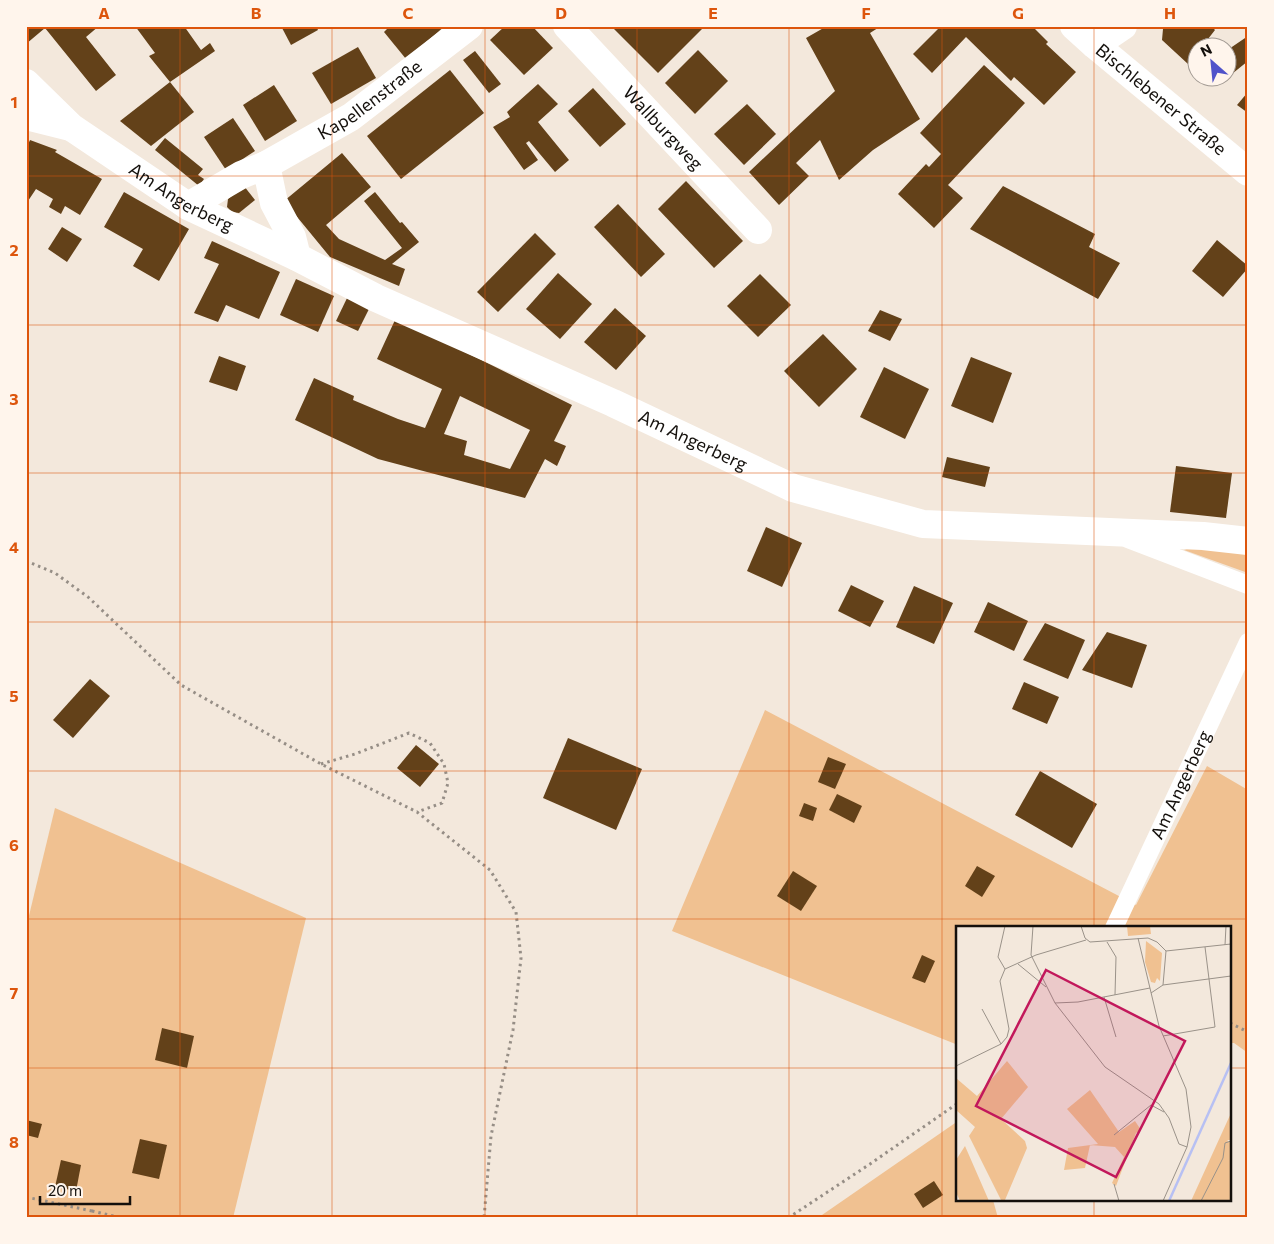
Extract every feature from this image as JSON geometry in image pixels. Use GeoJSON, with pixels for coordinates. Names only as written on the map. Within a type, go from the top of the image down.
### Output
{"type":"FeatureCollection","features":[{"type":"Feature","properties":{"kind":"street","name":"Kapellenstraße"},"geometry":{"type":"LineString","coordinates":[[188,206],[241,175],[266,165],[351,116],[469,26]]}},
{"type":"Feature","properties":{"kind":"street","name":"Wallburgweg"},"geometry":{"type":"LineString","coordinates":[[567,26],[758,230]]}},
{"type":"Feature","properties":{"kind":"street","name":"Bischlebener Straße"},"geometry":{"type":"LineString","coordinates":[[1074,26],[1248,172]]}},
{"type":"Feature","properties":{"kind":"street"},"geometry":{"type":"LineString","coordinates":[[1095,45],[1123,26]]}},
{"type":"Feature","properties":{"kind":"street","name":"Am Angerberg"},"geometry":{"type":"LineString","coordinates":[[26,83],[71,127],[188,206],[297,257],[376,298],[604,399],[793,488],[923,524],[1203,536],[1248,541]]}},
{"type":"Feature","properties":{"kind":"street","name":"Am Angerberg"},"geometry":{"type":"LineString","coordinates":[[26,116],[71,127]]}},
{"type":"Feature","properties":{"kind":"street"},"geometry":{"type":"LineString","coordinates":[[266,165],[274,203],[292,237],[297,257]]}},
{"type":"Feature","properties":{"kind":"lane","name":"Am Angerberg"},"geometry":{"type":"LineString","coordinates":[[1114,533],[1248,586]]}},
{"type":"Feature","properties":{"kind":"lane","name":"Am Angerberg"},"geometry":{"type":"LineString","coordinates":[[1115,926],[1248,642]]}},
{"type":"Feature","properties":{"kind":"path"},"geometry":{"type":"LineString","coordinates":[[26,561],[55,573],[88,597],[181,685],[321,764],[417,812],[490,870],[516,912],[521,958],[513,1030],[491,1136],[484,1218]]}},
{"type":"Feature","properties":{"kind":"path"},"geometry":{"type":"LineString","coordinates":[[321,764],[355,754],[409,733],[430,743],[444,764],[448,783],[442,803],[417,812]]}},
{"type":"Feature","properties":{"kind":"path"},"geometry":{"type":"LineString","coordinates":[[1232,1025],[1248,1032]]}},
{"type":"Feature","properties":{"kind":"path"},"geometry":{"type":"LineString","coordinates":[[788,1218],[956,1104]]}},
{"type":"Feature","properties":{"kind":"path"},"geometry":{"type":"LineString","coordinates":[[26,1197],[122,1218]]}},
{"type":"Feature","properties":{"kind":"path"},"geometry":{"type":"LineString","coordinates":[[92,1211],[92,1218]]}},
{"type":"Feature","properties":{"kind":"shaded area"},"geometry":{"type":"Polygon","coordinates":[[[1192,547],[1248,553],[1248,573],[1184,550],[1192,547]]]}},
{"type":"Feature","properties":{"kind":"shaded area"},"geometry":{"type":"Polygon","coordinates":[[[765,710],[1136,905],[1207,766],[1248,790],[1248,1053],[1232,1043],[1232,926],[956,926],[956,1044],[672,931],[765,710]]]}},
{"type":"Feature","properties":{"kind":"shaded area"},"geometry":{"type":"Polygon","coordinates":[[[55,808],[306,918],[233,1218],[26,1218],[26,928],[55,808]]]}},
{"type":"Feature","properties":{"kind":"shaded area"},"geometry":{"type":"Polygon","coordinates":[[[956,1122],[956,1202],[994,1202],[998,1218],[822,1218],[822,1215],[956,1122]]]}},
{"type":"Feature","properties":{"kind":"building"},"geometry":{"type":"Polygon","coordinates":[[[26,26],[99,26],[86,37],[116,75],[96,91],[45,28],[26,44],[26,26]]]}},
{"type":"Feature","properties":{"kind":"building"},"geometry":{"type":"Polygon","coordinates":[[[135,26],[184,26],[201,50],[210,43],[215,51],[170,82],[149,56],[155,53],[135,26]]]}},
{"type":"Feature","properties":{"kind":"building"},"geometry":{"type":"Polygon","coordinates":[[[281,26],[316,26],[318,30],[291,45],[281,26]]]}},
{"type":"Feature","properties":{"kind":"building"},"geometry":{"type":"Polygon","coordinates":[[[390,26],[445,26],[406,59],[384,32],[390,26]]]}},
{"type":"Feature","properties":{"kind":"building"},"geometry":{"type":"Polygon","coordinates":[[[505,26],[532,26],[553,48],[524,75],[490,40],[505,26]]]}},
{"type":"Feature","properties":{"kind":"building"},"geometry":{"type":"Polygon","coordinates":[[[611,26],[705,26],[658,73],[611,26]]]}},
{"type":"Feature","properties":{"kind":"building"},"geometry":{"type":"Polygon","coordinates":[[[827,26],[881,26],[870,33],[920,119],[873,150],[839,180],[820,140],[796,163],[809,176],[779,205],[749,172],[835,91],[806,38],[827,26]]]}},
{"type":"Feature","properties":{"kind":"building"},"geometry":{"type":"Polygon","coordinates":[[[941,26],[1032,26],[1048,42],[1046,44],[1076,72],[1044,105],[1014,77],[1011,81],[966,37],[932,73],[913,54],[941,26]]]}},
{"type":"Feature","properties":{"kind":"building"},"geometry":{"type":"Polygon","coordinates":[[[1167,26],[1211,26],[1215,30],[1209,38],[1186,38],[1186,62],[1162,40],[1163,29],[1167,26]]]}},
{"type":"Feature","properties":{"kind":"building"},"geometry":{"type":"Polygon","coordinates":[[[1248,36],[1248,61],[1236,71],[1236,44],[1248,36]]]}},
{"type":"Feature","properties":{"kind":"building"},"geometry":{"type":"Polygon","coordinates":[[[358,47],[376,78],[331,104],[312,73],[358,47]]]}},
{"type":"Feature","properties":{"kind":"building"},"geometry":{"type":"Polygon","coordinates":[[[698,50],[728,81],[695,114],[665,83],[698,50]]]}},
{"type":"Feature","properties":{"kind":"building"},"geometry":{"type":"Polygon","coordinates":[[[475,51],[501,84],[489,93],[463,60],[475,51]]]}},
{"type":"Feature","properties":{"kind":"building"},"geometry":{"type":"Polygon","coordinates":[[[984,65],[1025,103],[948,185],[963,198],[934,228],[898,194],[926,164],[929,167],[941,154],[920,133],[984,65]]]}},
{"type":"Feature","properties":{"kind":"building"},"geometry":{"type":"Polygon","coordinates":[[[450,70],[484,113],[401,179],[367,136],[450,70]]]}},
{"type":"Feature","properties":{"kind":"building"},"geometry":{"type":"Polygon","coordinates":[[[170,82],[194,112],[151,146],[120,121],[170,82]]]}},
{"type":"Feature","properties":{"kind":"building"},"geometry":{"type":"Polygon","coordinates":[[[538,84],[558,104],[538,122],[569,160],[555,172],[529,141],[526,143],[538,160],[524,170],[493,127],[510,117],[507,112],[538,84]]]}},
{"type":"Feature","properties":{"kind":"building"},"geometry":{"type":"Polygon","coordinates":[[[274,85],[297,121],[265,141],[243,105],[274,85]]]}},
{"type":"Feature","properties":{"kind":"building"},"geometry":{"type":"Polygon","coordinates":[[[593,88],[626,124],[600,147],[568,111],[593,88]]]}},
{"type":"Feature","properties":{"kind":"building"},"geometry":{"type":"Polygon","coordinates":[[[1248,92],[1248,113],[1237,105],[1248,92]]]}},
{"type":"Feature","properties":{"kind":"building"},"geometry":{"type":"Polygon","coordinates":[[[747,104],[776,134],[744,165],[714,134],[747,104]]]}},
{"type":"Feature","properties":{"kind":"building"},"geometry":{"type":"Polygon","coordinates":[[[233,118],[255,151],[226,170],[204,137],[233,118]]]}},
{"type":"Feature","properties":{"kind":"building"},"geometry":{"type":"Polygon","coordinates":[[[165,138],[203,169],[198,175],[204,179],[199,186],[155,150],[165,138]]]}},
{"type":"Feature","properties":{"kind":"building"},"geometry":{"type":"Polygon","coordinates":[[[30,140],[57,150],[55,152],[102,179],[80,215],[65,206],[61,214],[49,207],[53,199],[36,189],[26,204],[26,149],[30,140]]]}},
{"type":"Feature","properties":{"kind":"building"},"geometry":{"type":"Polygon","coordinates":[[[342,153],[371,187],[326,225],[339,239],[385,260],[402,248],[364,201],[375,192],[400,223],[402,222],[419,242],[392,264],[405,269],[399,286],[330,257],[284,201],[342,153]]]}},
{"type":"Feature","properties":{"kind":"building"},"geometry":{"type":"Polygon","coordinates":[[[686,181],[743,241],[714,268],[658,209],[686,181]]]}},
{"type":"Feature","properties":{"kind":"building"},"geometry":{"type":"Polygon","coordinates":[[[244,186],[255,200],[239,213],[232,212],[227,207],[228,199],[244,186]]]}},
{"type":"Feature","properties":{"kind":"building"},"geometry":{"type":"Polygon","coordinates":[[[1003,186],[1095,234],[1089,247],[1120,263],[1098,299],[970,229],[1003,186]]]}},
{"type":"Feature","properties":{"kind":"building"},"geometry":{"type":"Polygon","coordinates":[[[124,192],[189,229],[159,281],[133,266],[143,249],[104,227],[124,192]]]}},
{"type":"Feature","properties":{"kind":"building"},"geometry":{"type":"Polygon","coordinates":[[[618,204],[665,254],[641,277],[594,227],[618,204]]]}},
{"type":"Feature","properties":{"kind":"building"},"geometry":{"type":"Polygon","coordinates":[[[62,227],[82,239],[67,262],[48,249],[62,227]]]}},
{"type":"Feature","properties":{"kind":"building"},"geometry":{"type":"Polygon","coordinates":[[[535,233],[556,254],[498,312],[477,292],[535,233]]]}},
{"type":"Feature","properties":{"kind":"building"},"geometry":{"type":"Polygon","coordinates":[[[1217,240],[1248,266],[1223,297],[1192,271],[1217,240]]]}},
{"type":"Feature","properties":{"kind":"building"},"geometry":{"type":"Polygon","coordinates":[[[212,241],[280,272],[259,319],[226,305],[218,322],[194,313],[219,264],[204,258],[212,241]]]}},
{"type":"Feature","properties":{"kind":"building"},"geometry":{"type":"Polygon","coordinates":[[[558,273],[592,304],[560,339],[526,309],[558,273]]]}},
{"type":"Feature","properties":{"kind":"building"},"geometry":{"type":"Polygon","coordinates":[[[760,274],[791,305],[758,337],[727,306],[760,274]]]}},
{"type":"Feature","properties":{"kind":"building"},"geometry":{"type":"Polygon","coordinates":[[[296,279],[334,296],[318,332],[280,315],[296,279]]]}},
{"type":"Feature","properties":{"kind":"building"},"geometry":{"type":"Polygon","coordinates":[[[348,296],[370,307],[358,331],[336,321],[348,296]]]}},
{"type":"Feature","properties":{"kind":"building"},"geometry":{"type":"Polygon","coordinates":[[[615,308],[646,336],[616,370],[584,342],[615,308]]]}},
{"type":"Feature","properties":{"kind":"building"},"geometry":{"type":"Polygon","coordinates":[[[880,310],[902,319],[890,341],[868,331],[880,310]]]}},
{"type":"Feature","properties":{"kind":"building"},"geometry":{"type":"Polygon","coordinates":[[[395,320],[461,350],[572,405],[554,441],[566,446],[557,466],[545,459],[525,498],[378,459],[295,420],[314,378],[354,396],[353,400],[425,428],[442,389],[377,359],[395,320]],[[460,396],[444,434],[467,441],[464,455],[510,469],[530,430],[460,396]]]}},
{"type":"Feature","properties":{"kind":"building"},"geometry":{"type":"Polygon","coordinates":[[[823,334],[857,369],[819,407],[784,371],[823,334]]]}},
{"type":"Feature","properties":{"kind":"building"},"geometry":{"type":"Polygon","coordinates":[[[219,356],[246,366],[237,391],[209,382],[219,356]]]}},
{"type":"Feature","properties":{"kind":"building"},"geometry":{"type":"Polygon","coordinates":[[[971,357],[1012,373],[993,423],[951,406],[971,357]]]}},
{"type":"Feature","properties":{"kind":"building"},"geometry":{"type":"Polygon","coordinates":[[[884,367],[929,389],[905,439],[860,417],[884,367]]]}},
{"type":"Feature","properties":{"kind":"building"},"geometry":{"type":"Polygon","coordinates":[[[947,457],[990,467],[985,487],[942,477],[947,457]]]}},
{"type":"Feature","properties":{"kind":"building"},"geometry":{"type":"Polygon","coordinates":[[[1176,466],[1232,473],[1226,518],[1170,512],[1176,466]]]}},
{"type":"Feature","properties":{"kind":"building"},"geometry":{"type":"Polygon","coordinates":[[[766,527],[802,543],[782,587],[747,571],[766,527]]]}},
{"type":"Feature","properties":{"kind":"building"},"geometry":{"type":"Polygon","coordinates":[[[851,585],[884,601],[870,627],[838,611],[851,585]]]}},
{"type":"Feature","properties":{"kind":"building"},"geometry":{"type":"Polygon","coordinates":[[[914,586],[953,603],[934,644],[896,627],[914,586]]]}},
{"type":"Feature","properties":{"kind":"building"},"geometry":{"type":"Polygon","coordinates":[[[988,602],[1028,621],[1014,651],[974,632],[988,602]]]}},
{"type":"Feature","properties":{"kind":"building"},"geometry":{"type":"Polygon","coordinates":[[[1045,623],[1085,640],[1068,679],[1023,660],[1045,623]]]}},
{"type":"Feature","properties":{"kind":"building"},"geometry":{"type":"Polygon","coordinates":[[[1107,632],[1147,645],[1132,688],[1082,670],[1107,632]]]}},
{"type":"Feature","properties":{"kind":"building"},"geometry":{"type":"Polygon","coordinates":[[[90,679],[110,696],[73,738],[53,720],[90,679]]]}},
{"type":"Feature","properties":{"kind":"building"},"geometry":{"type":"Polygon","coordinates":[[[1024,682],[1059,697],[1047,724],[1012,709],[1024,682]]]}},
{"type":"Feature","properties":{"kind":"building"},"geometry":{"type":"Polygon","coordinates":[[[568,738],[642,769],[616,830],[543,798],[568,738]]]}},
{"type":"Feature","properties":{"kind":"building"},"geometry":{"type":"Polygon","coordinates":[[[416,745],[439,764],[420,787],[397,768],[416,745]]]}},
{"type":"Feature","properties":{"kind":"building"},"geometry":{"type":"Polygon","coordinates":[[[828,757],[846,764],[835,789],[818,782],[828,757]]]}},
{"type":"Feature","properties":{"kind":"building"},"geometry":{"type":"Polygon","coordinates":[[[1040,771],[1097,804],[1072,848],[1015,815],[1040,771]]]}},
{"type":"Feature","properties":{"kind":"building"},"geometry":{"type":"Polygon","coordinates":[[[837,794],[862,806],[854,823],[829,810],[837,794]]]}},
{"type":"Feature","properties":{"kind":"building"},"geometry":{"type":"Polygon","coordinates":[[[804,803],[817,808],[813,821],[799,816],[804,803]]]}},
{"type":"Feature","properties":{"kind":"building"},"geometry":{"type":"Polygon","coordinates":[[[977,866],[995,876],[982,897],[965,886],[977,866]]]}},
{"type":"Feature","properties":{"kind":"building"},"geometry":{"type":"Polygon","coordinates":[[[793,871],[817,886],[801,911],[777,896],[793,871]]]}},
{"type":"Feature","properties":{"kind":"building"},"geometry":{"type":"Polygon","coordinates":[[[922,955],[935,961],[925,983],[912,978],[922,955]]]}},
{"type":"Feature","properties":{"kind":"building"},"geometry":{"type":"Polygon","coordinates":[[[162,1028],[194,1036],[187,1068],[155,1060],[162,1028]]]}},
{"type":"Feature","properties":{"kind":"building"},"geometry":{"type":"Polygon","coordinates":[[[26,1120],[42,1124],[38,1138],[26,1135],[26,1120]]]}},
{"type":"Feature","properties":{"kind":"building"},"geometry":{"type":"Polygon","coordinates":[[[140,1139],[167,1145],[159,1179],[132,1173],[140,1139]]]}},
{"type":"Feature","properties":{"kind":"building"},"geometry":{"type":"Polygon","coordinates":[[[61,1160],[81,1165],[76,1191],[55,1187],[61,1160]]]}},
{"type":"Feature","properties":{"kind":"building"},"geometry":{"type":"Polygon","coordinates":[[[934,1181],[943,1195],[923,1208],[914,1194],[934,1181]]]}}]}
